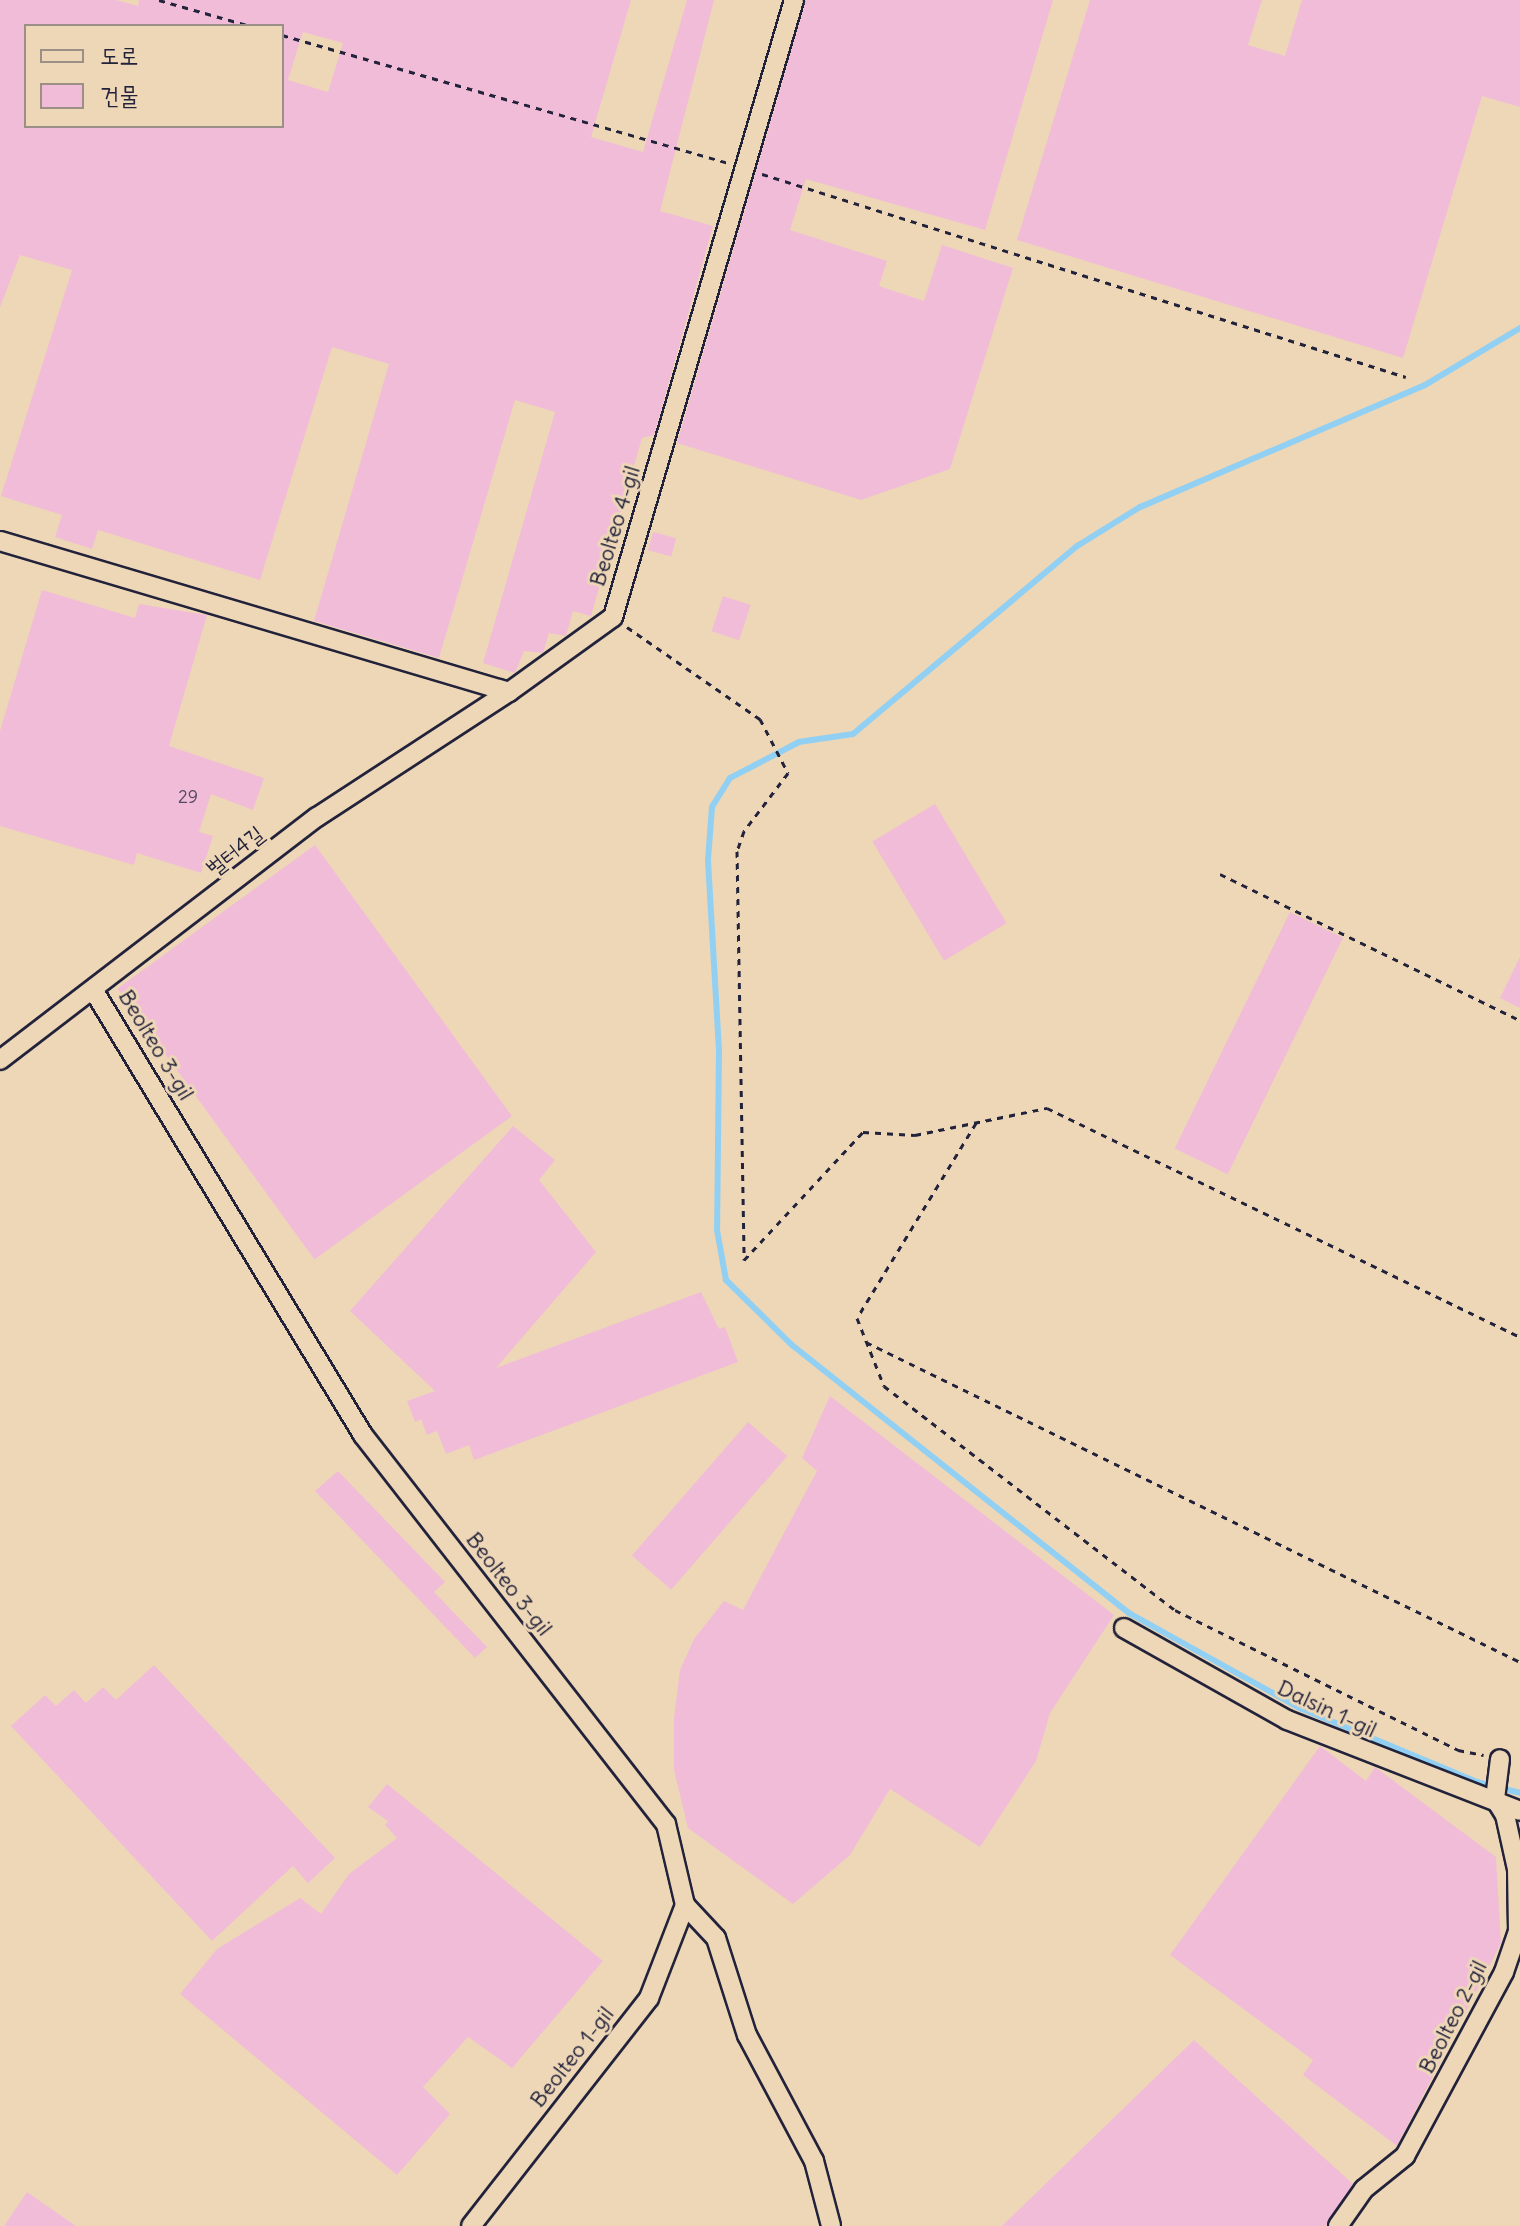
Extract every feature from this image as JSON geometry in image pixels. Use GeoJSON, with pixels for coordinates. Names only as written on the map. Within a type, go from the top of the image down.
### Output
{"type":"FeatureCollection","features":[{"type":"Feature","properties":{"kind":"street","name":"Beolteo 4-gil"},"geometry":{"type":"LineString","coordinates":[[509,692],[613,617],[747,169],[794,0]]}},
{"type":"Feature","properties":{"kind":"street"},"geometry":{"type":"LineString","coordinates":[[0,541],[509,692]]}},
{"type":"Feature","properties":{"kind":"street","name":"벌터4길"},"geometry":{"type":"LineString","coordinates":[[0,1060],[94,991],[317,817],[509,692]]}},
{"type":"Feature","properties":{"kind":"street","name":"Beolteo 3-gil"},"geometry":{"type":"LineString","coordinates":[[94,991],[363,1435],[666,1824],[685,1905]]}},
{"type":"Feature","properties":{"kind":"street","name":"Dalsin 1-gil"},"geometry":{"type":"LineString","coordinates":[[1124,1628],[1287,1720],[1414,1774],[1495,1799],[1520,1811]]}},
{"type":"Feature","properties":{"kind":"street"},"geometry":{"type":"LineString","coordinates":[[1495,1799],[1500,1759]]}},
{"type":"Feature","properties":{"kind":"street","name":"Beolteo 2-gil"},"geometry":{"type":"LineString","coordinates":[[1338,2226],[1364,2189],[1405,2156],[1504,1972],[1518,1931],[1517,1869],[1505,1815],[1495,1799]]}},
{"type":"Feature","properties":{"kind":"street"},"geometry":{"type":"LineString","coordinates":[[685,1905],[716,1938],[747,2035],[814,2161],[831,2226]]}},
{"type":"Feature","properties":{"kind":"street","name":"Beolteo 1-gil"},"geometry":{"type":"LineString","coordinates":[[471,2226],[649,1998],[685,1905]]}},
{"type":"Feature","properties":{"kind":"path"},"geometry":{"type":"LineString","coordinates":[[159,0],[243,24]]}},
{"type":"Feature","properties":{"kind":"path"},"geometry":{"type":"LineString","coordinates":[[284,36],[747,169],[1406,377]]}},
{"type":"Feature","properties":{"kind":"path"},"geometry":{"type":"LineString","coordinates":[[613,617],[760,719],[788,773],[744,831],[737,851],[744,1260],[863,1132],[915,1135],[1047,1108],[1520,1337]]}},
{"type":"Feature","properties":{"kind":"path"},"geometry":{"type":"LineString","coordinates":[[1220,874],[1520,1020]]}},
{"type":"Feature","properties":{"kind":"path"},"geometry":{"type":"LineString","coordinates":[[976,1123],[857,1318],[884,1386],[1175,1610],[1458,1750],[1500,1759]]}},
{"type":"Feature","properties":{"kind":"path"},"geometry":{"type":"LineString","coordinates":[[866,1342],[1520,1662]]}},
{"type":"Feature","properties":{"kind":"building"},"geometry":{"type":"Polygon","coordinates":[[[0,0],[116,0],[138,6],[139,0],[631,0],[591,137],[643,152],[687,0],[714,0],[660,211],[713,226],[654,435],[642,438],[591,616],[573,611],[566,636],[549,633],[543,653],[524,651],[515,673],[483,663],[555,412],[515,400],[439,658],[314,621],[389,364],[332,347],[260,580],[98,530],[92,549],[55,537],[62,515],[1,496],[72,270],[20,255],[0,307],[0,0]],[[303,32],[288,80],[328,92],[343,43],[303,32]]]}},
{"type":"Feature","properties":{"kind":"building"},"geometry":{"type":"Polygon","coordinates":[[[806,0],[1053,0],[985,230],[806,179],[790,230],[887,261],[879,286],[924,301],[942,245],[1013,268],[950,469],[861,500],[677,443],[806,0]]]}},
{"type":"Feature","properties":{"kind":"building"},"geometry":{"type":"Polygon","coordinates":[[[1090,0],[1262,0],[1248,45],[1285,56],[1302,0],[1520,0],[1520,107],[1482,96],[1403,358],[1017,240],[1090,0]]]}},
{"type":"Feature","properties":{"kind":"building"},"geometry":{"type":"Polygon","coordinates":[[[653,532],[676,538],[671,557],[648,550],[653,532]]]}},
{"type":"Feature","properties":{"kind":"building"},"geometry":{"type":"Polygon","coordinates":[[[42,590],[135,618],[139,604],[207,615],[169,746],[264,778],[253,810],[211,794],[199,832],[213,836],[201,873],[137,853],[134,865],[0,826],[0,731],[42,590]]]}},
{"type":"Feature","properties":{"kind":"building"},"geometry":{"type":"Polygon","coordinates":[[[723,596],[751,605],[739,640],[712,631],[723,596]]]}},
{"type":"Feature","properties":{"kind":"building"},"geometry":{"type":"Polygon","coordinates":[[[935,804],[1007,923],[944,961],[872,842],[935,804]]]}},
{"type":"Feature","properties":{"kind":"building"},"geometry":{"type":"Polygon","coordinates":[[[315,845],[512,1116],[315,1259],[118,988],[315,845]]]}},
{"type":"Feature","properties":{"kind":"building"},"geometry":{"type":"Polygon","coordinates":[[[1290,912],[1343,938],[1228,1174],[1175,1148],[1290,912]]]}},
{"type":"Feature","properties":{"kind":"building"},"geometry":{"type":"Polygon","coordinates":[[[1520,957],[1520,1008],[1500,998],[1520,957]]]}},
{"type":"Feature","properties":{"kind":"building"},"geometry":{"type":"Polygon","coordinates":[[[513,1126],[555,1160],[539,1180],[596,1252],[496,1368],[701,1292],[719,1329],[725,1327],[738,1362],[474,1460],[469,1445],[446,1454],[437,1431],[427,1435],[421,1419],[415,1422],[407,1401],[435,1391],[350,1311],[513,1126]]]}},
{"type":"Feature","properties":{"kind":"building"},"geometry":{"type":"Polygon","coordinates":[[[830,1396],[1114,1615],[1050,1713],[1036,1761],[980,1847],[890,1789],[850,1855],[793,1904],[688,1828],[674,1770],[674,1718],[680,1670],[694,1639],[724,1601],[743,1610],[817,1471],[802,1458],[830,1396]]]}},
{"type":"Feature","properties":{"kind":"building"},"geometry":{"type":"Polygon","coordinates":[[[748,1422],[787,1456],[671,1590],[632,1556],[748,1422]]]}},
{"type":"Feature","properties":{"kind":"building"},"geometry":{"type":"Polygon","coordinates":[[[338,1471],[445,1582],[434,1592],[487,1647],[475,1658],[315,1491],[338,1471]]]}},
{"type":"Feature","properties":{"kind":"building"},"geometry":{"type":"Polygon","coordinates":[[[154,1665],[335,1858],[308,1883],[293,1866],[212,1941],[11,1726],[45,1695],[56,1706],[74,1690],[86,1703],[103,1687],[116,1700],[154,1665]]]}},
{"type":"Feature","properties":{"kind":"building"},"geometry":{"type":"Polygon","coordinates":[[[1320,1746],[1366,1781],[1375,1767],[1496,1857],[1501,1943],[1397,2146],[1303,2075],[1313,2060],[1170,1955],[1320,1746]]]}},
{"type":"Feature","properties":{"kind":"building"},"geometry":{"type":"Polygon","coordinates":[[[387,1784],[603,1961],[512,2068],[468,2037],[423,2087],[450,2114],[397,2175],[180,1994],[217,1949],[300,1898],[321,1914],[349,1874],[397,1838],[385,1825],[388,1821],[368,1807],[387,1784]]]}},
{"type":"Feature","properties":{"kind":"building"},"geometry":{"type":"Polygon","coordinates":[[[1194,2040],[1353,2184],[1326,2226],[1002,2226],[1194,2040]]]}},
{"type":"Feature","properties":{"kind":"building"},"geometry":{"type":"Polygon","coordinates":[[[27,2192],[76,2226],[4,2226],[27,2192]]]}},
{"type":"Feature","properties":{"kind":"waterway"},"geometry":{"type":"LineString","coordinates":[[1520,328],[1425,385],[1140,507],[1077,546],[853,734],[799,742],[730,778],[712,807],[708,860],[719,1049],[717,1230],[726,1280],[792,1345],[1129,1613],[1300,1708],[1477,1782],[1520,1793]]}}]}
